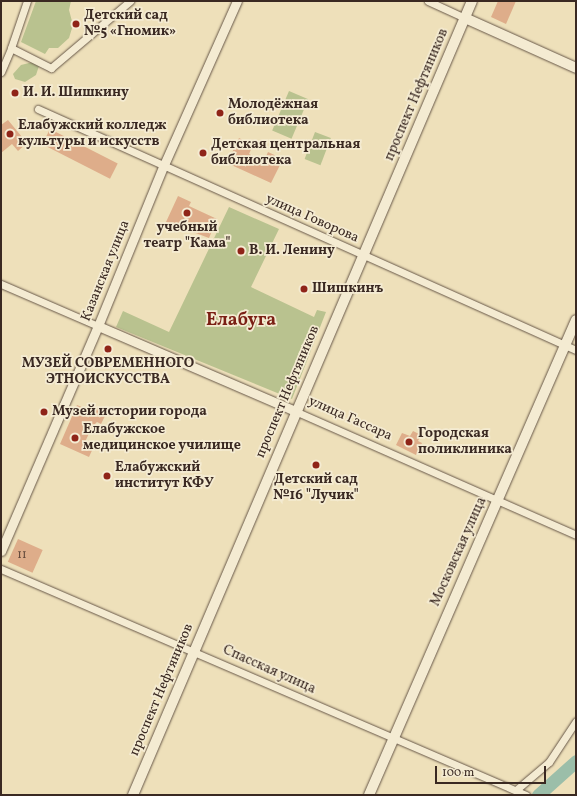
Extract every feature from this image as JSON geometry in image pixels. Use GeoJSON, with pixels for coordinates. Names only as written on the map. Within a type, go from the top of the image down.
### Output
{"type":"FeatureCollection","features":[{"type":"Feature","properties":{"kind":"main road","name":"проспект Нефтяников"},"geometry":{"type":"LineString","coordinates":[[133,795],[295,410],[363,256],[472,1]]}},
{"type":"Feature","properties":{"kind":"main road"},"geometry":{"type":"LineString","coordinates":[[465,18],[576,68]]}},
{"type":"Feature","properties":{"kind":"main road","name":"Московская улица"},"geometry":{"type":"LineString","coordinates":[[369,795],[392,739],[576,320]]}},
{"type":"Feature","properties":{"kind":"street"},"geometry":{"type":"LineString","coordinates":[[1,72],[27,1]]}},
{"type":"Feature","properties":{"kind":"street"},"geometry":{"type":"LineString","coordinates":[[11,48],[51,68],[130,1]]}},
{"type":"Feature","properties":{"kind":"street","name":"Казанская улица"},"geometry":{"type":"LineString","coordinates":[[1,551],[98,326],[162,167],[237,1]]}},
{"type":"Feature","properties":{"kind":"street"},"geometry":{"type":"LineString","coordinates":[[428,1],[465,18]]}},
{"type":"Feature","properties":{"kind":"street","name":"улица Говорова"},"geometry":{"type":"LineString","coordinates":[[38,109],[162,167],[576,350]]}},
{"type":"Feature","properties":{"kind":"street","name":"улица Гассара"},"geometry":{"type":"LineString","coordinates":[[1,284],[295,410],[576,535]]}},
{"type":"Feature","properties":{"kind":"street","name":"Спасская улица"},"geometry":{"type":"LineString","coordinates":[[1,569],[392,739],[526,795]]}},
{"type":"Feature","properties":{"kind":"street"},"geometry":{"type":"LineString","coordinates":[[516,790],[549,762],[576,721]]}},
{"type":"Feature","properties":{"kind":"green space"},"geometry":{"type":"Polygon","coordinates":[[[36,1],[71,1],[69,10],[73,25],[69,38],[58,48],[49,48],[45,54],[21,42],[36,1]]]}},
{"type":"Feature","properties":{"kind":"green space"},"geometry":{"type":"Polygon","coordinates":[[[33,62],[39,66],[36,75],[25,82],[15,79],[13,74],[21,65],[33,62]]]}},
{"type":"Feature","properties":{"kind":"green space"},"geometry":{"type":"Polygon","coordinates":[[[289,91],[308,99],[292,139],[272,131],[289,91]]]}},
{"type":"Feature","properties":{"kind":"green space"},"geometry":{"type":"Polygon","coordinates":[[[315,132],[331,138],[320,165],[305,159],[315,132]]]}},
{"type":"Feature","properties":{"kind":"green space"},"geometry":{"type":"Polygon","coordinates":[[[229,207],[279,229],[251,287],[314,317],[317,310],[326,312],[292,399],[116,327],[123,311],[169,332],[229,207]]]}},
{"type":"Feature","properties":{"kind":"building"},"geometry":{"type":"Polygon","coordinates":[[[498,1],[516,1],[506,24],[491,17],[498,1]]]}},
{"type":"Feature","properties":{"kind":"building","name":"Елабужский колледж культуры и искусств"},"geometry":{"type":"Polygon","coordinates":[[[8,120],[27,143],[18,151],[12,144],[1,153],[1,125],[8,120]]]}},
{"type":"Feature","properties":{"kind":"building"},"geometry":{"type":"Polygon","coordinates":[[[50,129],[118,164],[110,179],[42,144],[50,129]]]}},
{"type":"Feature","properties":{"kind":"building"},"geometry":{"type":"Polygon","coordinates":[[[239,138],[253,145],[249,154],[264,161],[268,152],[283,159],[271,183],[227,163],[239,138]]]}},
{"type":"Feature","properties":{"kind":"building","name":"учебный театр \"Кама\""},"geometry":{"type":"Polygon","coordinates":[[[178,196],[191,202],[189,206],[217,219],[209,238],[166,222],[178,196]]]}},
{"type":"Feature","properties":{"kind":"building"},"geometry":{"type":"Polygon","coordinates":[[[77,405],[93,412],[95,406],[107,412],[101,424],[97,422],[92,427],[85,442],[94,446],[89,457],[60,444],[77,405]]]}},
{"type":"Feature","properties":{"kind":"building","name":"Городская поликлиника"},"geometry":{"type":"Polygon","coordinates":[[[413,431],[421,435],[418,441],[422,443],[416,455],[396,445],[402,433],[410,436],[413,431]]]}},
{"type":"Feature","properties":{"kind":"building"},"geometry":{"type":"Polygon","coordinates":[[[18,539],[43,550],[32,573],[8,562],[18,539]]]}},
{"type":"Feature","properties":{"kind":"waterway","name":"Елабуга"},"geometry":{"type":"LineString","coordinates":[[538,795],[576,761]]}},
{"type":"Feature","properties":{"kind":"place","name":"Детский сад №5 «Гномик»"},"geometry":{"type":"Point","coordinates":[76,24]}},
{"type":"Feature","properties":{"kind":"place","name":"И. И. Шишкину"},"geometry":{"type":"Point","coordinates":[15,93]}},
{"type":"Feature","properties":{"kind":"place","name":"Молодёжная библиотека"},"geometry":{"type":"Point","coordinates":[220,113]}},
{"type":"Feature","properties":{"kind":"place","name":"Елабужский колледж культуры и искусств"},"geometry":{"type":"Point","coordinates":[10,134]}},
{"type":"Feature","properties":{"kind":"place","name":"Детская центральная библиотека"},"geometry":{"type":"Point","coordinates":[203,153]}},
{"type":"Feature","properties":{"kind":"place","name":"учебный театр \"Кама\""},"geometry":{"type":"Point","coordinates":[187,213]}},
{"type":"Feature","properties":{"kind":"place","name":"В. И. Ленину"},"geometry":{"type":"Point","coordinates":[241,251]}},
{"type":"Feature","properties":{"kind":"place","name":"Шишкинъ"},"geometry":{"type":"Point","coordinates":[304,289]}},
{"type":"Feature","properties":{"kind":"place","name":"МУЗЕЙ СОВРЕМЕННОГО ЭТНОИСКУССТВА"},"geometry":{"type":"Point","coordinates":[108,349]}},
{"type":"Feature","properties":{"kind":"place","name":"Музей истории города"},"geometry":{"type":"Point","coordinates":[44,412]}},
{"type":"Feature","properties":{"kind":"place","name":"Елабужское медицинское училище"},"geometry":{"type":"Point","coordinates":[75,438]}},
{"type":"Feature","properties":{"kind":"place","name":"Городская поликлиника"},"geometry":{"type":"Point","coordinates":[409,442]}},
{"type":"Feature","properties":{"kind":"place","name":"Детский сад №16 \"Лучик\""},"geometry":{"type":"Point","coordinates":[316,465]}},
{"type":"Feature","properties":{"kind":"place","name":"Елабужский институт КФУ"},"geometry":{"type":"Point","coordinates":[107,476]}},
{"type":"Feature","properties":{"kind":"district","name":"Елабуга"},"geometry":{"type":"Point","coordinates":[241,321]}}]}
